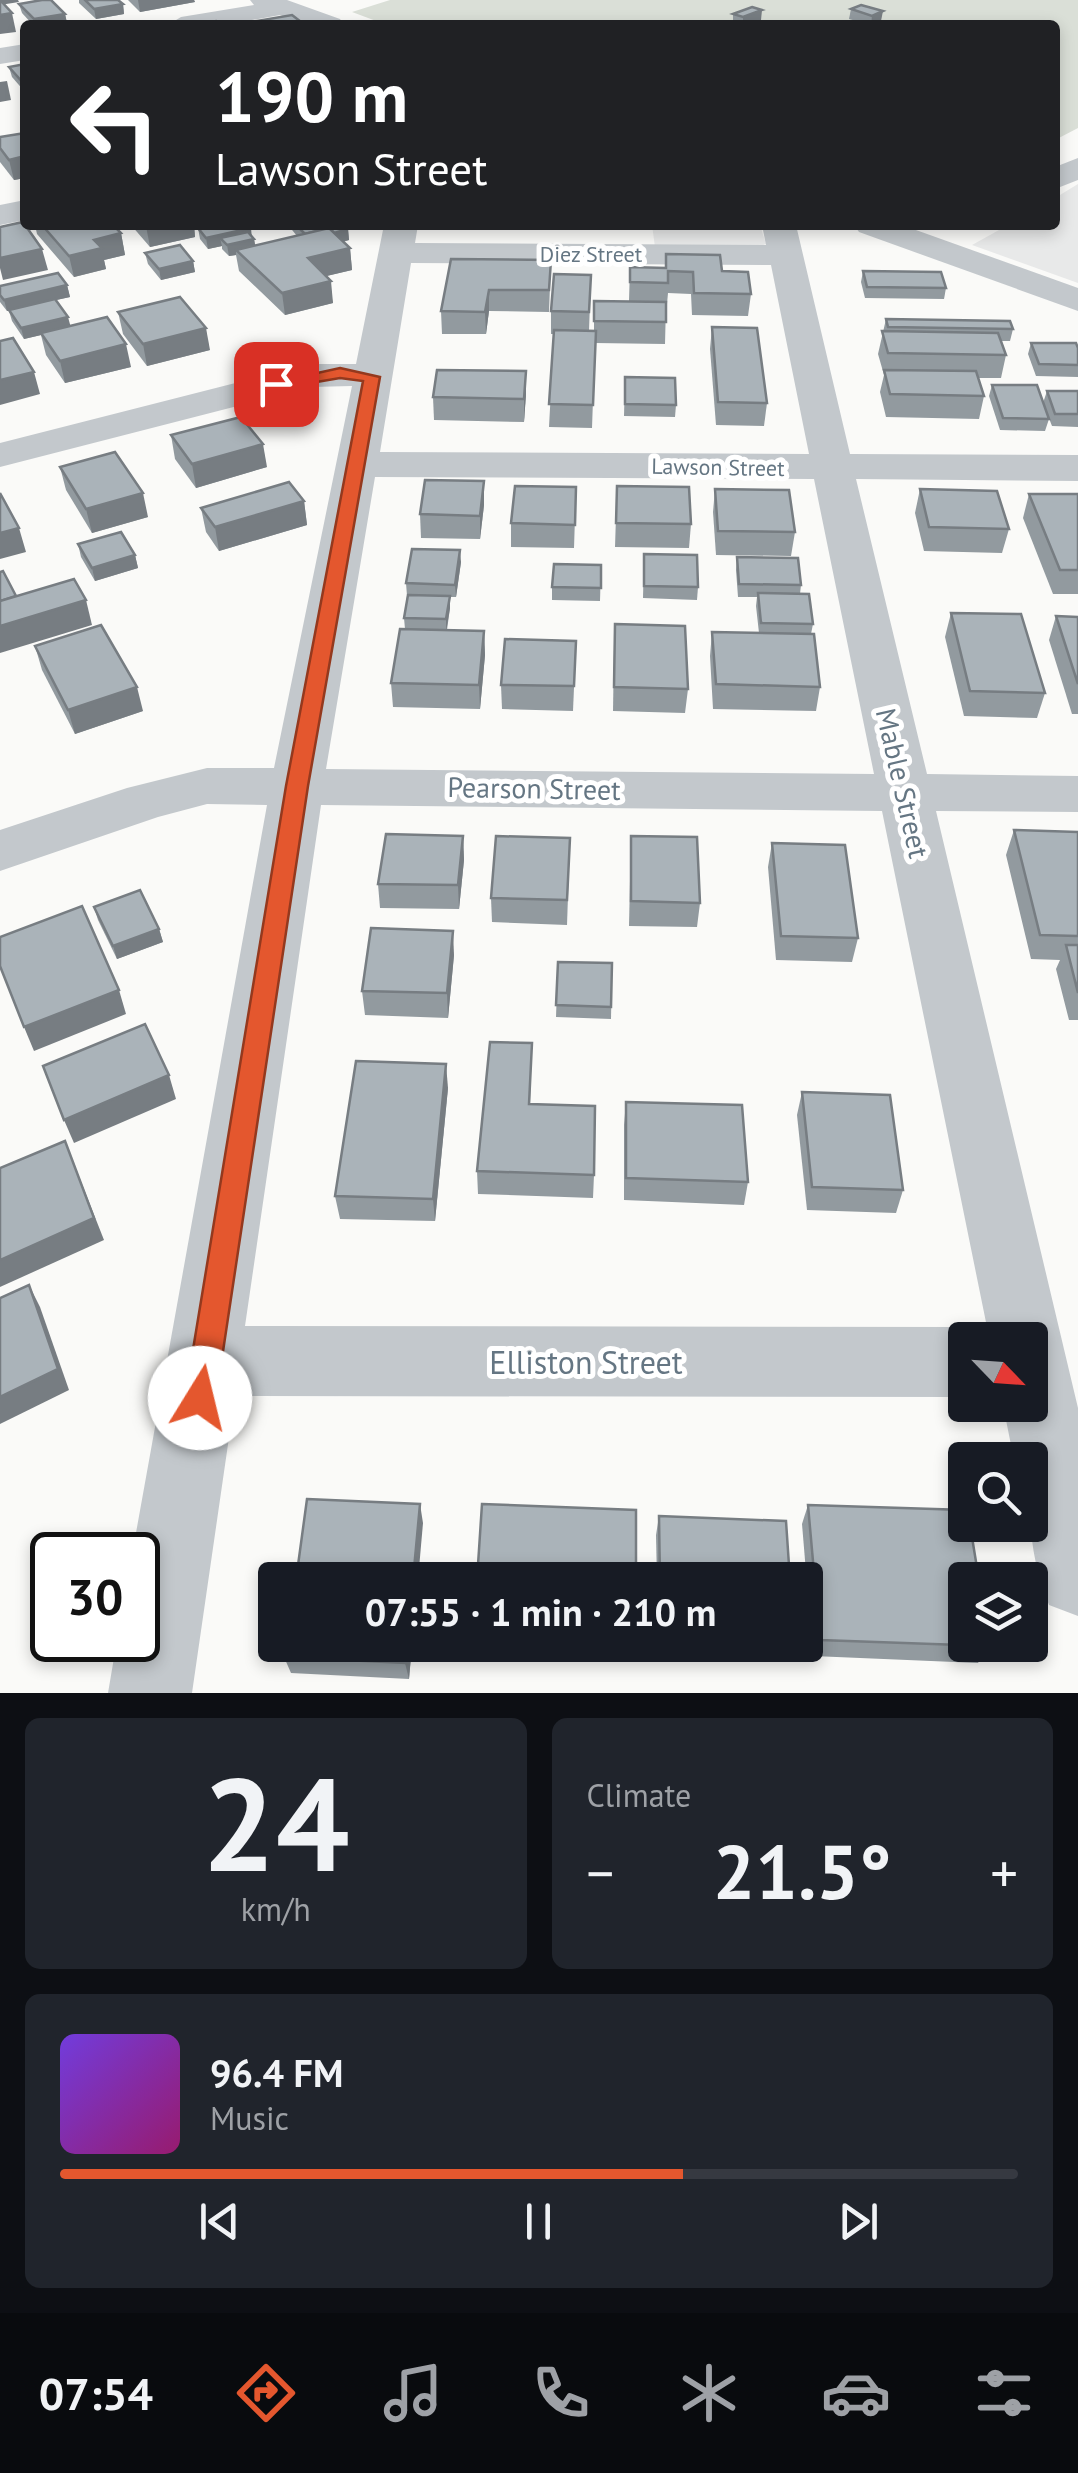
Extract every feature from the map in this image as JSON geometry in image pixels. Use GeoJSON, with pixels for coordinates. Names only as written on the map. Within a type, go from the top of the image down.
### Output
{"type":"FeatureCollection","features":[{"type":"Feature","properties":{"kind":"street"},"geometry":{"type":"LineString","coordinates":[[203,20],[273,4],[317,20]]}},
{"type":"Feature","properties":{"kind":"street"},"geometry":{"type":"LineString","coordinates":[[886,230],[1078,300]]}},
{"type":"Feature","properties":{"kind":"street"},"geometry":{"type":"LineString","coordinates":[[936,248],[967,230]]}},
{"type":"Feature","properties":{"kind":"street"},"geometry":{"type":"LineString","coordinates":[[150,1693],[207,1361],[297,786],[399,239]]}},
{"type":"Feature","properties":{"kind":"street","name":"Diez Street"},"geometry":{"type":"LineString","coordinates":[[399,239],[782,240]]}},
{"type":"Feature","properties":{"kind":"street","name":"Mable Street"},"geometry":{"type":"LineString","coordinates":[[782,240],[1022,1322]]}},
{"type":"Feature","properties":{"kind":"street"},"geometry":{"type":"LineString","coordinates":[[0,455],[310,376],[340,373],[372,377]]}},
{"type":"Feature","properties":{"kind":"street","name":"Lawson Street"},"geometry":{"type":"LineString","coordinates":[[359,464],[1078,468]]}},
{"type":"Feature","properties":{"kind":"street","name":"Pearson Street"},"geometry":{"type":"LineString","coordinates":[[0,852],[146,800],[208,786],[1078,794]]}},
{"type":"Feature","properties":{"kind":"street","name":"Elliston Street"},"geometry":{"type":"LineString","coordinates":[[207,1361],[948,1362]]}},
{"type":"Feature","properties":{"kind":"street"},"geometry":{"type":"LineString","coordinates":[[1048,1362],[1078,1363]]}},
{"type":"Feature","properties":{"kind":"street"},"geometry":{"type":"LineString","coordinates":[[1043,1422],[1078,1576]]}},
{"type":"Feature","properties":{"kind":"shaded area"},"geometry":{"type":"Polygon","coordinates":[[[390,0],[1078,0],[1078,128],[1060,137],[1060,20],[374,20],[352,12],[390,0]]]}},
{"type":"Feature","properties":{"kind":"shaded area"},"geometry":{"type":"Polygon","coordinates":[[[1078,184],[1078,283],[972,245],[999,230],[1060,230],[1060,195],[1078,184]]]}},
{"type":"Feature","properties":{"kind":"shaded area"},"geometry":{"type":"Polygon","coordinates":[[[653,230],[762,230],[766,244],[756,248],[655,247],[653,230]]]}},
{"type":"Feature","properties":{"kind":"building"},"geometry":{"type":"Polygon","coordinates":[[[0,0],[12,13],[0,15],[0,0]]]}},
{"type":"Feature","properties":{"kind":"building"},"geometry":{"type":"Polygon","coordinates":[[[51,0],[65,14],[34,19],[19,4],[51,0]]]}},
{"type":"Feature","properties":{"kind":"building"},"geometry":{"type":"Polygon","coordinates":[[[85,0],[118,0],[123,4],[94,9],[85,0]]]}},
{"type":"Feature","properties":{"kind":"building"},"geometry":{"type":"Polygon","coordinates":[[[861,5],[883,11],[872,16],[851,9],[861,5]]]}},
{"type":"Feature","properties":{"kind":"building"},"geometry":{"type":"Polygon","coordinates":[[[752,7],[762,10],[743,17],[733,14],[752,7]]]}},
{"type":"Feature","properties":{"kind":"building"},"geometry":{"type":"Polygon","coordinates":[[[292,15],[298,20],[263,20],[292,15]]]}},
{"type":"Feature","properties":{"kind":"building"},"geometry":{"type":"Polygon","coordinates":[[[20,65],[20,79],[9,67],[20,65]]]}},
{"type":"Feature","properties":{"kind":"building"},"geometry":{"type":"Polygon","coordinates":[[[20,134],[20,157],[9,160],[0,148],[0,137],[20,134]]]}},
{"type":"Feature","properties":{"kind":"building"},"geometry":{"type":"Polygon","coordinates":[[[20,223],[20,230],[29,230],[42,249],[0,258],[0,227],[20,223]]]}},
{"type":"Feature","properties":{"kind":"building"},"geometry":{"type":"Polygon","coordinates":[[[46,230],[121,233],[94,240],[102,248],[69,256],[46,230]]]}},
{"type":"Feature","properties":{"kind":"building"},"geometry":{"type":"Polygon","coordinates":[[[200,230],[242,230],[206,238],[200,230]]]}},
{"type":"Feature","properties":{"kind":"building"},"geometry":{"type":"Polygon","coordinates":[[[321,230],[331,230],[350,248],[308,258],[331,281],[282,293],[236,250],[321,230]]]}},
{"type":"Feature","properties":{"kind":"building"},"geometry":{"type":"Polygon","coordinates":[[[248,232],[254,239],[227,245],[220,238],[248,232]]]}},
{"type":"Feature","properties":{"kind":"building"},"geometry":{"type":"Polygon","coordinates":[[[180,245],[193,261],[159,269],[145,253],[180,245]]]}},
{"type":"Feature","properties":{"kind":"building"},"geometry":{"type":"Polygon","coordinates":[[[666,254],[720,255],[722,271],[748,272],[751,294],[694,293],[693,272],[668,271],[668,283],[630,282],[630,267],[666,268],[666,254]]]}},
{"type":"Feature","properties":{"kind":"building"},"geometry":{"type":"Polygon","coordinates":[[[451,259],[551,260],[549,290],[489,290],[485,312],[441,311],[451,259]]]}},
{"type":"Feature","properties":{"kind":"building"},"geometry":{"type":"Polygon","coordinates":[[[863,271],[941,272],[946,288],[867,287],[863,271]]]}},
{"type":"Feature","properties":{"kind":"building"},"geometry":{"type":"Polygon","coordinates":[[[58,273],[67,285],[4,300],[0,295],[0,286],[58,273]]]}},
{"type":"Feature","properties":{"kind":"building"},"geometry":{"type":"Polygon","coordinates":[[[554,274],[591,275],[589,312],[551,311],[554,274]]]}},
{"type":"Feature","properties":{"kind":"building"},"geometry":{"type":"Polygon","coordinates":[[[180,297],[206,328],[143,344],[118,312],[180,297]]]}},
{"type":"Feature","properties":{"kind":"building"},"geometry":{"type":"Polygon","coordinates":[[[55,299],[68,317],[21,328],[9,310],[55,299]]]}},
{"type":"Feature","properties":{"kind":"building"},"geometry":{"type":"Polygon","coordinates":[[[594,301],[666,302],[666,322],[594,321],[594,301]]]}},
{"type":"Feature","properties":{"kind":"building"},"geometry":{"type":"Polygon","coordinates":[[[107,317],[126,344],[60,361],[41,333],[107,317]]]}},
{"type":"Feature","properties":{"kind":"building"},"geometry":{"type":"Polygon","coordinates":[[[886,319],[1010,321],[1013,329],[888,327],[886,319]]]}},
{"type":"Feature","properties":{"kind":"building"},"geometry":{"type":"Polygon","coordinates":[[[712,327],[757,328],[767,403],[718,402],[712,327]]]}},
{"type":"Feature","properties":{"kind":"building"},"geometry":{"type":"Polygon","coordinates":[[[554,330],[596,331],[593,405],[549,404],[554,330]]]}},
{"type":"Feature","properties":{"kind":"building"},"geometry":{"type":"Polygon","coordinates":[[[882,331],[998,333],[1006,355],[888,353],[882,331]]]}},
{"type":"Feature","properties":{"kind":"building"},"geometry":{"type":"Polygon","coordinates":[[[13,338],[34,372],[0,380],[0,341],[13,338]]]}},
{"type":"Feature","properties":{"kind":"building"},"geometry":{"type":"Polygon","coordinates":[[[1031,343],[1076,343],[1078,365],[1039,364],[1031,343]]]}},
{"type":"Feature","properties":{"kind":"building"},"geometry":{"type":"Polygon","coordinates":[[[437,370],[526,371],[524,399],[433,397],[437,370]]]}},
{"type":"Feature","properties":{"kind":"building"},"geometry":{"type":"Polygon","coordinates":[[[884,370],[976,371],[984,396],[890,394],[884,370]]]}},
{"type":"Feature","properties":{"kind":"building"},"geometry":{"type":"Polygon","coordinates":[[[625,377],[675,378],[676,405],[625,404],[625,377]]]}},
{"type":"Feature","properties":{"kind":"building"},"geometry":{"type":"Polygon","coordinates":[[[992,385],[1037,385],[1049,419],[1003,418],[992,385]]]}},
{"type":"Feature","properties":{"kind":"building"},"geometry":{"type":"Polygon","coordinates":[[[1047,391],[1078,391],[1078,414],[1055,414],[1047,391]]]}},
{"type":"Feature","properties":{"kind":"building"},"geometry":{"type":"Polygon","coordinates":[[[241,417],[263,444],[192,464],[171,435],[241,417]]]}},
{"type":"Feature","properties":{"kind":"building"},"geometry":{"type":"Polygon","coordinates":[[[115,452],[143,493],[86,509],[60,467],[115,452]]]}},
{"type":"Feature","properties":{"kind":"building"},"geometry":{"type":"Polygon","coordinates":[[[425,480],[484,481],[480,516],[420,514],[425,480]]]}},
{"type":"Feature","properties":{"kind":"building"},"geometry":{"type":"Polygon","coordinates":[[[289,482],[304,501],[215,527],[201,508],[289,482]]]}},
{"type":"Feature","properties":{"kind":"building"},"geometry":{"type":"Polygon","coordinates":[[[515,486],[576,487],[575,525],[511,523],[515,486]]]}},
{"type":"Feature","properties":{"kind":"building"},"geometry":{"type":"Polygon","coordinates":[[[617,486],[689,487],[691,524],[616,523],[617,486]]]}},
{"type":"Feature","properties":{"kind":"building"},"geometry":{"type":"Polygon","coordinates":[[[715,489],[789,490],[795,532],[718,531],[715,489]]]}},
{"type":"Feature","properties":{"kind":"building"},"geometry":{"type":"Polygon","coordinates":[[[920,489],[997,491],[1009,529],[929,527],[920,489]]]}},
{"type":"Feature","properties":{"kind":"building"},"geometry":{"type":"Polygon","coordinates":[[[0,493],[19,528],[0,533],[0,493]]]}},
{"type":"Feature","properties":{"kind":"building"},"geometry":{"type":"Polygon","coordinates":[[[1029,494],[1078,494],[1078,570],[1060,570],[1029,494]]]}},
{"type":"Feature","properties":{"kind":"building"},"geometry":{"type":"Polygon","coordinates":[[[121,532],[135,555],[92,568],[78,544],[121,532]]]}},
{"type":"Feature","properties":{"kind":"building"},"geometry":{"type":"Polygon","coordinates":[[[412,549],[460,550],[455,585],[406,583],[412,549]]]}},
{"type":"Feature","properties":{"kind":"building"},"geometry":{"type":"Polygon","coordinates":[[[644,554],[697,555],[698,587],[644,586],[644,554]]]}},
{"type":"Feature","properties":{"kind":"building"},"geometry":{"type":"Polygon","coordinates":[[[737,557],[798,558],[801,585],[739,584],[737,557]]]}},
{"type":"Feature","properties":{"kind":"building"},"geometry":{"type":"Polygon","coordinates":[[[554,564],[601,565],[601,588],[552,587],[554,564]]]}},
{"type":"Feature","properties":{"kind":"building"},"geometry":{"type":"Polygon","coordinates":[[[3,571],[16,596],[0,601],[0,572],[3,571]]]}},
{"type":"Feature","properties":{"kind":"building"},"geometry":{"type":"Polygon","coordinates":[[[74,579],[86,600],[0,626],[0,601],[74,579]]]}},
{"type":"Feature","properties":{"kind":"building"},"geometry":{"type":"Polygon","coordinates":[[[758,593],[809,594],[813,624],[761,623],[758,593]]]}},
{"type":"Feature","properties":{"kind":"building"},"geometry":{"type":"Polygon","coordinates":[[[408,595],[450,596],[446,619],[404,618],[408,595]]]}},
{"type":"Feature","properties":{"kind":"building"},"geometry":{"type":"Polygon","coordinates":[[[951,613],[1021,614],[1045,693],[970,691],[951,613]]]}},
{"type":"Feature","properties":{"kind":"building"},"geometry":{"type":"Polygon","coordinates":[[[1056,616],[1078,617],[1078,684],[1056,616]]]}},
{"type":"Feature","properties":{"kind":"building"},"geometry":{"type":"Polygon","coordinates":[[[615,624],[685,626],[688,689],[614,687],[615,624]]]}},
{"type":"Feature","properties":{"kind":"building"},"geometry":{"type":"Polygon","coordinates":[[[101,625],[137,687],[68,710],[35,646],[101,625]]]}},
{"type":"Feature","properties":{"kind":"building"},"geometry":{"type":"Polygon","coordinates":[[[400,629],[484,631],[479,685],[391,683],[400,629]]]}},
{"type":"Feature","properties":{"kind":"building"},"geometry":{"type":"Polygon","coordinates":[[[712,632],[814,634],[820,687],[716,684],[712,632]]]}},
{"type":"Feature","properties":{"kind":"building"},"geometry":{"type":"Polygon","coordinates":[[[505,639],[576,641],[574,686],[501,685],[505,639]]]}},
{"type":"Feature","properties":{"kind":"building"},"geometry":{"type":"Polygon","coordinates":[[[1014,830],[1078,832],[1078,936],[1040,935],[1014,830]]]}},
{"type":"Feature","properties":{"kind":"building"},"geometry":{"type":"Polygon","coordinates":[[[386,834],[463,836],[458,885],[378,884],[386,834]]]}},
{"type":"Feature","properties":{"kind":"building"},"geometry":{"type":"Polygon","coordinates":[[[496,836],[570,838],[567,900],[491,898],[496,836]]]}},
{"type":"Feature","properties":{"kind":"building"},"geometry":{"type":"Polygon","coordinates":[[[631,836],[697,837],[700,903],[631,901],[631,836]]]}},
{"type":"Feature","properties":{"kind":"building"},"geometry":{"type":"Polygon","coordinates":[[[772,843],[845,845],[858,938],[781,936],[772,843]]]}},
{"type":"Feature","properties":{"kind":"building"},"geometry":{"type":"Polygon","coordinates":[[[140,890],[159,929],[113,946],[94,907],[140,890]]]}},
{"type":"Feature","properties":{"kind":"building"},"geometry":{"type":"Polygon","coordinates":[[[82,906],[119,990],[24,1027],[0,966],[0,937],[82,906]]]}},
{"type":"Feature","properties":{"kind":"building"},"geometry":{"type":"Polygon","coordinates":[[[371,928],[453,931],[447,993],[362,991],[371,928]]]}},
{"type":"Feature","properties":{"kind":"building"},"geometry":{"type":"Polygon","coordinates":[[[1066,945],[1078,945],[1078,993],[1066,945]]]}},
{"type":"Feature","properties":{"kind":"building"},"geometry":{"type":"Polygon","coordinates":[[[558,962],[612,963],[611,1007],[556,1005],[558,962]]]}},
{"type":"Feature","properties":{"kind":"building"},"geometry":{"type":"Polygon","coordinates":[[[145,1024],[169,1075],[64,1120],[43,1066],[145,1024]]]}},
{"type":"Feature","properties":{"kind":"building"},"geometry":{"type":"Polygon","coordinates":[[[490,1042],[532,1043],[529,1104],[595,1106],[594,1175],[477,1171],[490,1042]]]}},
{"type":"Feature","properties":{"kind":"building"},"geometry":{"type":"Polygon","coordinates":[[[356,1061],[446,1064],[433,1199],[335,1196],[356,1061]]]}},
{"type":"Feature","properties":{"kind":"building"},"geometry":{"type":"Polygon","coordinates":[[[802,1092],[890,1095],[903,1190],[812,1187],[802,1092]]]}},
{"type":"Feature","properties":{"kind":"building"},"geometry":{"type":"Polygon","coordinates":[[[626,1102],[742,1105],[748,1182],[626,1178],[626,1102]]]}},
{"type":"Feature","properties":{"kind":"building"},"geometry":{"type":"Polygon","coordinates":[[[65,1141],[94,1218],[0,1260],[0,1168],[65,1141]]]}},
{"type":"Feature","properties":{"kind":"building"},"geometry":{"type":"Polygon","coordinates":[[[29,1285],[58,1369],[0,1397],[0,1298],[29,1285]]]}},
{"type":"Feature","properties":{"kind":"building"},"geometry":{"type":"Polygon","coordinates":[[[307,1499],[420,1504],[415,1562],[298,1562],[307,1499]]]}},
{"type":"Feature","properties":{"kind":"building"},"geometry":{"type":"Polygon","coordinates":[[[482,1504],[636,1510],[636,1562],[478,1562],[482,1504]]]}},
{"type":"Feature","properties":{"kind":"building"},"geometry":{"type":"Polygon","coordinates":[[[808,1505],[948,1509],[948,1542],[973,1542],[976,1562],[948,1562],[948,1645],[823,1640],[823,1562],[813,1562],[808,1505]]]}},
{"type":"Feature","properties":{"kind":"building"},"geometry":{"type":"Polygon","coordinates":[[[659,1516],[786,1521],[789,1562],[660,1562],[659,1516]]]}},
{"type":"Feature","properties":{"kind":"route"},"geometry":{"type":"LineString","coordinates":[[200,1398],[297,786],[372,377],[340,373],[276,384]]}}]}
